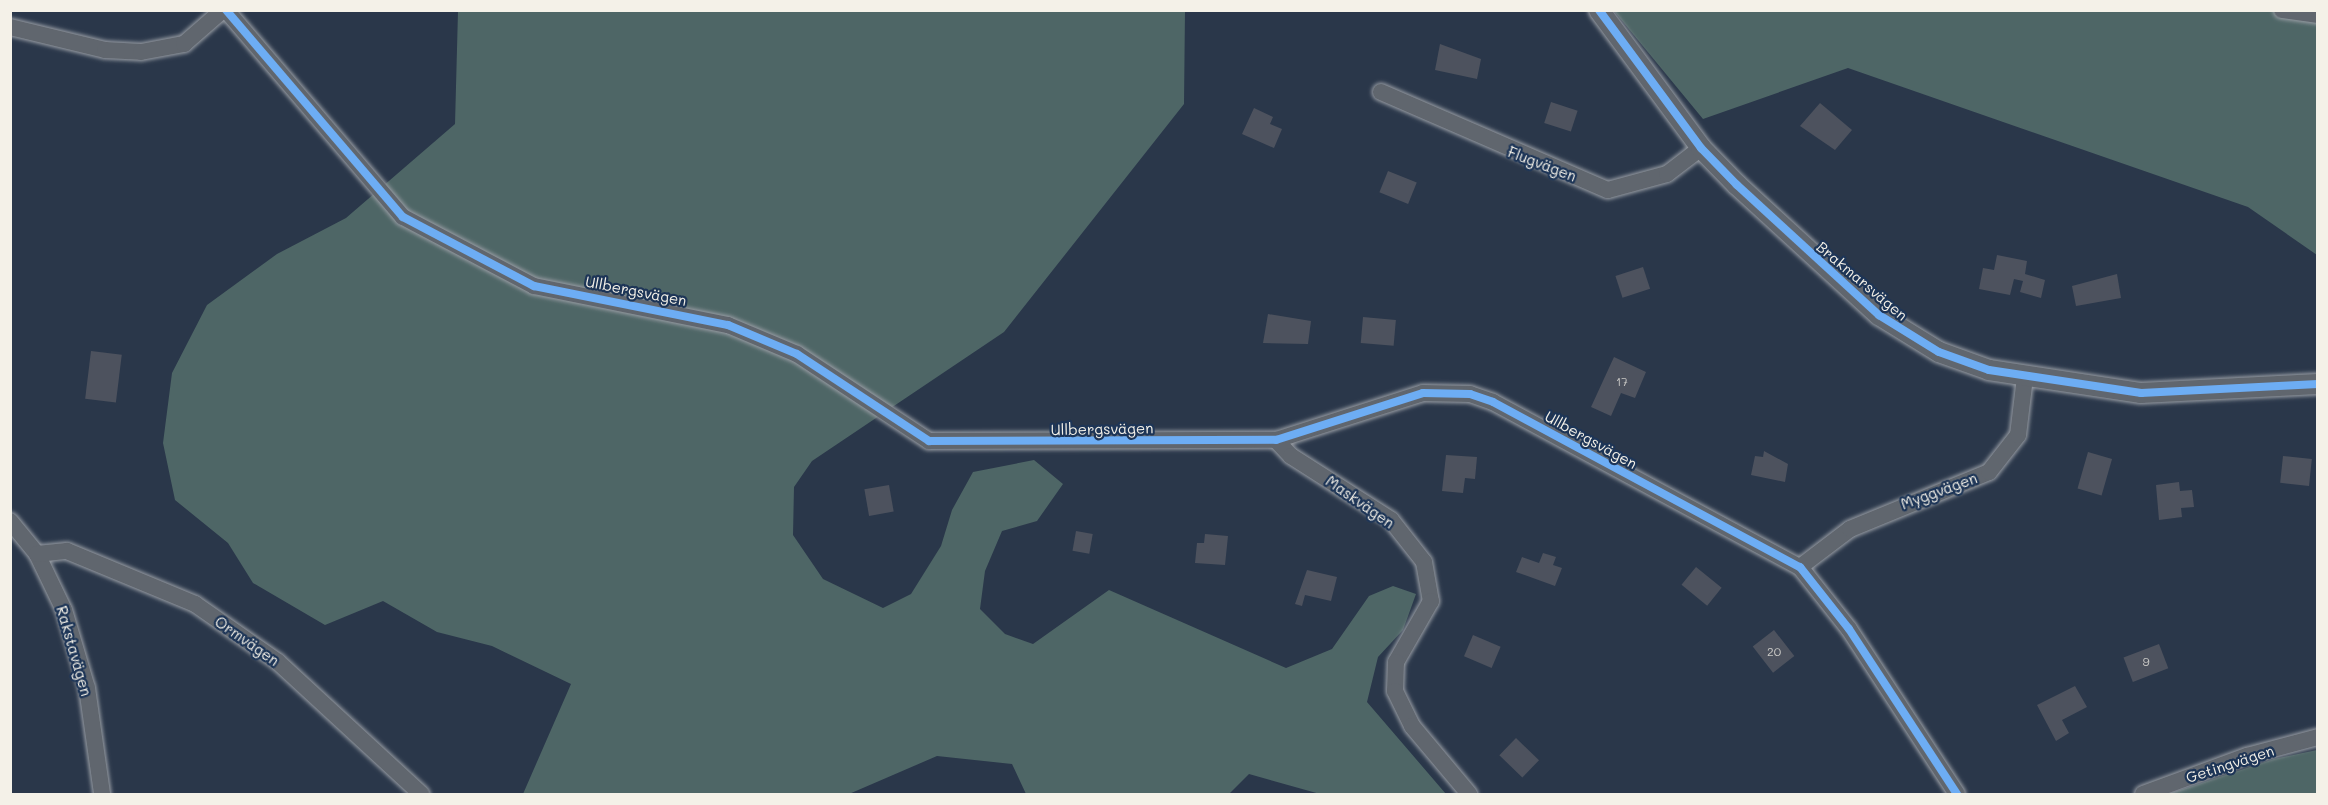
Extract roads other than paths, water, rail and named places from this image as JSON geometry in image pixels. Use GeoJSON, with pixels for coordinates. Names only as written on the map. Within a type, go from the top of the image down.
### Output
{"type":"FeatureCollection","features":[{"type":"Feature","properties":{"kind":"street"},"geometry":{"type":"LineString","coordinates":[[10,27],[105,50],[141,52],[184,44],[225,10]]}},
{"type":"Feature","properties":{"kind":"street","name":"Ullbergsvägen"},"geometry":{"type":"LineString","coordinates":[[225,10],[403,217],[534,286],[728,325],[819,364],[928,441],[1276,440],[1424,393],[1470,394],[1800,567],[1849,629],[1958,795]]}},
{"type":"Feature","properties":{"kind":"street","name":"Brakmarsvägen"},"geometry":{"type":"LineString","coordinates":[[1599,10],[1701,148],[1793,240],[1904,333],[1939,352],[2025,377],[2141,393],[2318,384]]}},
{"type":"Feature","properties":{"kind":"street"},"geometry":{"type":"LineString","coordinates":[[2282,10],[2318,15]]}},
{"type":"Feature","properties":{"kind":"street","name":"Flugvägen"},"geometry":{"type":"LineString","coordinates":[[1381,92],[1608,190],[1623,190],[1667,174],[1701,148]]}},
{"type":"Feature","properties":{"kind":"street","name":"Myggvägen"},"geometry":{"type":"LineString","coordinates":[[1800,567],[1850,529],[1989,472],[2018,435],[2025,377]]}},
{"type":"Feature","properties":{"kind":"street","name":"Maskvägen"},"geometry":{"type":"LineString","coordinates":[[1276,440],[1291,456],[1391,520],[1424,562],[1431,601],[1396,662],[1395,691],[1412,726],[1469,795]]}},
{"type":"Feature","properties":{"kind":"street","name":"Rakstavägen"},"geometry":{"type":"LineString","coordinates":[[10,520],[37,554],[64,610],[87,688],[102,795]]}},
{"type":"Feature","properties":{"kind":"street","name":"Ormvägen"},"geometry":{"type":"LineString","coordinates":[[37,554],[67,551],[195,604],[278,662],[421,795]]}},
{"type":"Feature","properties":{"kind":"street","name":"Getingvägen"},"geometry":{"type":"LineString","coordinates":[[2143,795],[2247,756],[2318,737]]}}]}
